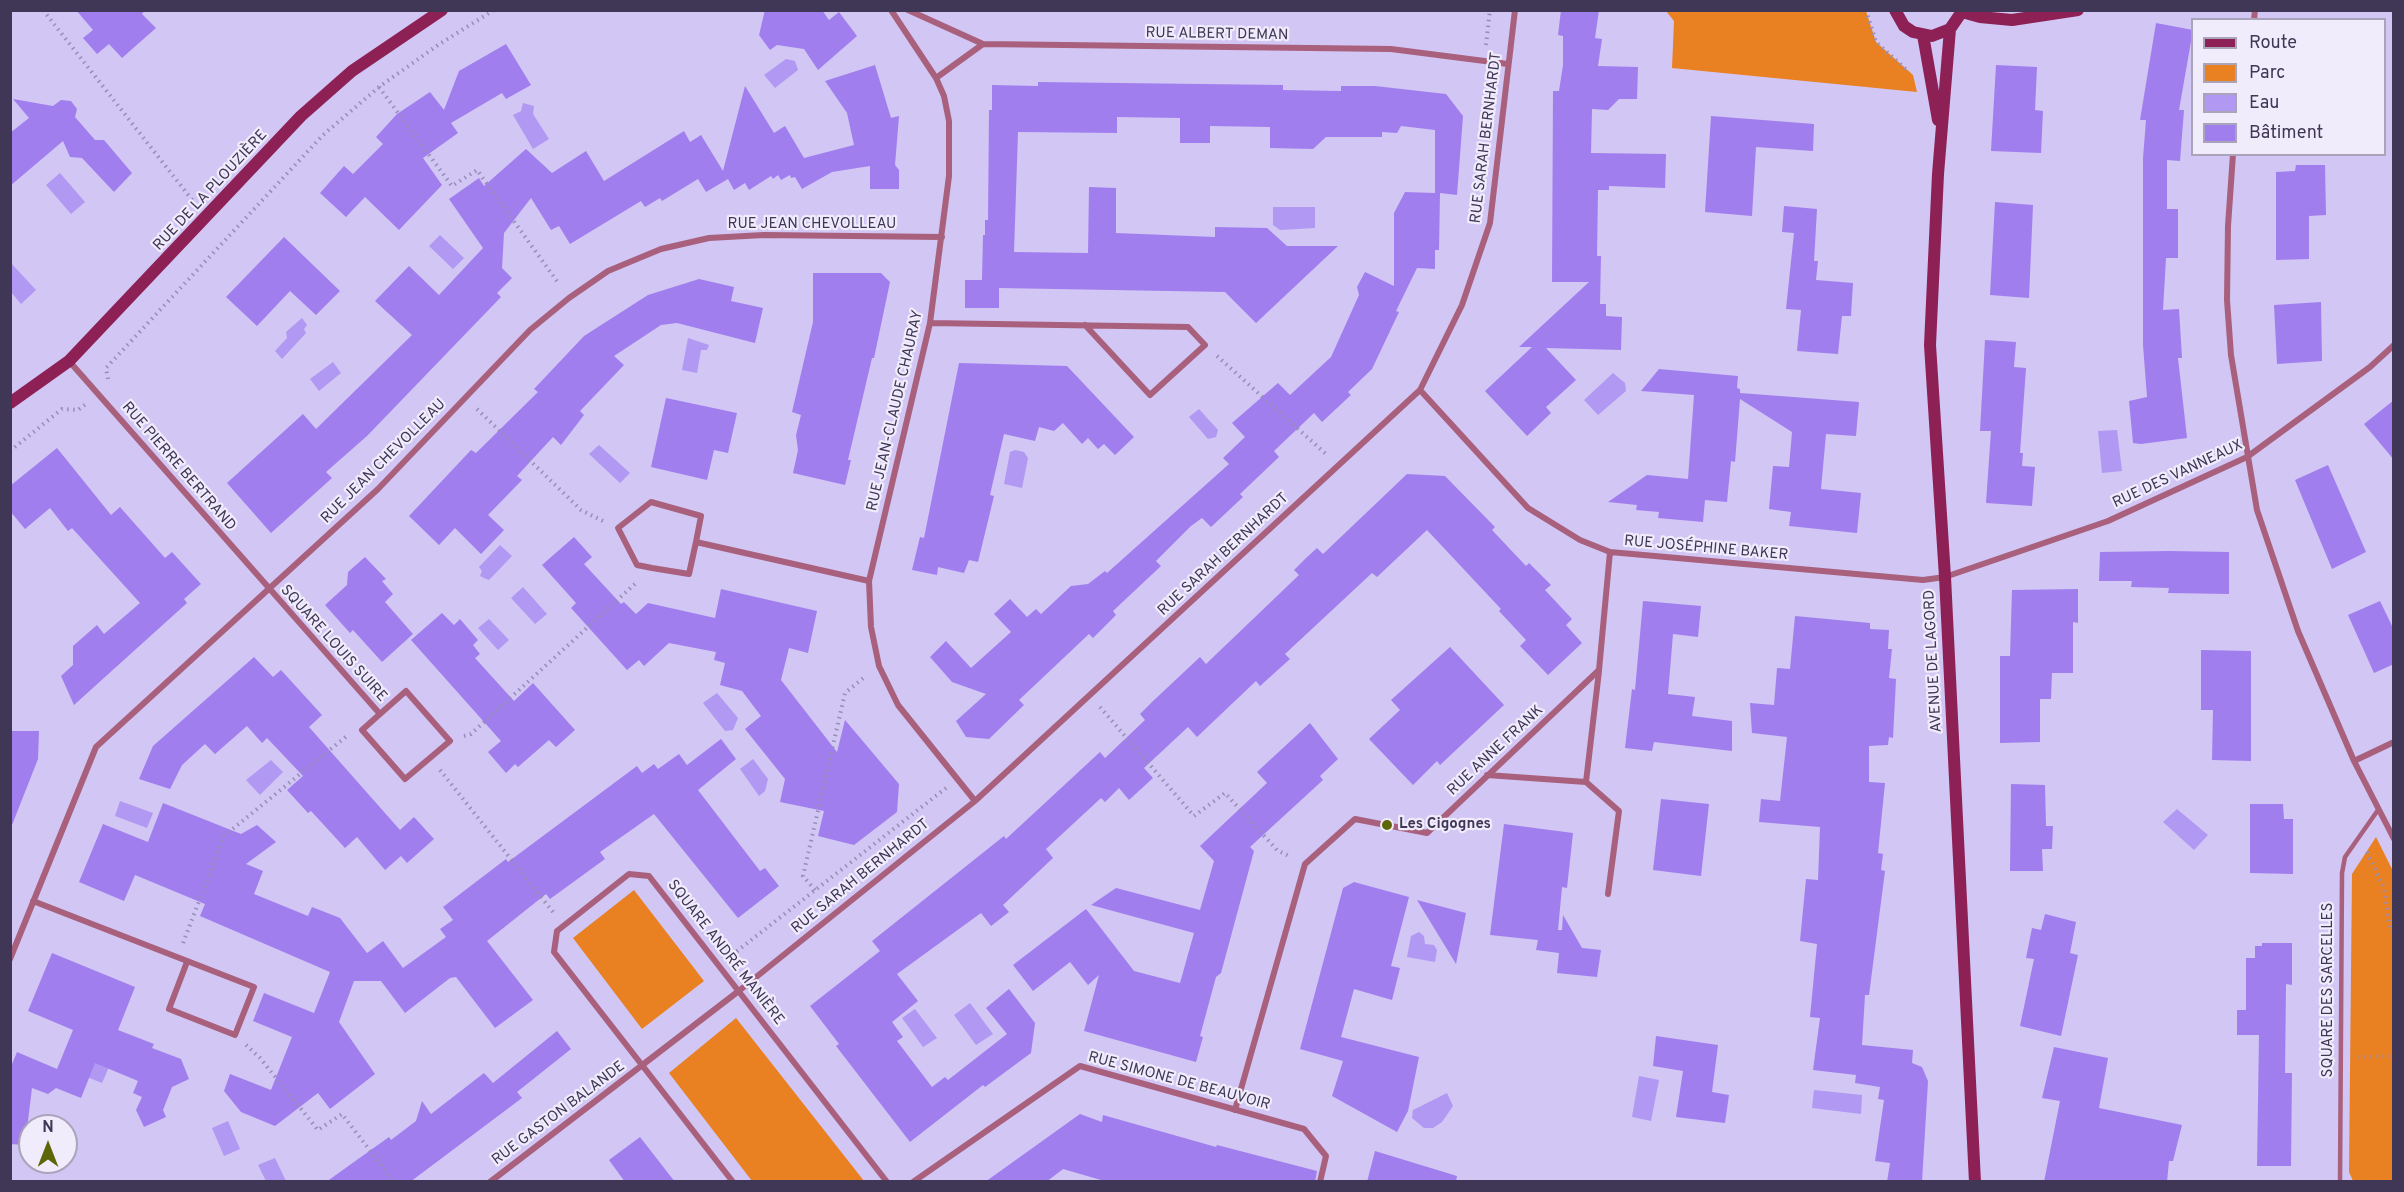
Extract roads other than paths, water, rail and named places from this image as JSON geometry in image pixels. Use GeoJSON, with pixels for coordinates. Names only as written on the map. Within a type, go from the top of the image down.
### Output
{"type":"FeatureCollection","features":[{"type":"Feature","properties":{"kind":"street","name":"RUE DE LA PLOUZIÈRE"},"geometry":{"type":"LineString","coordinates":[[10,403],[69,361],[301,116],[352,71],[442,10]]}},
{"type":"Feature","properties":{"kind":"street","name":"RUE JEAN-CLAUDE CHAURAY"},"geometry":{"type":"LineString","coordinates":[[891,10],[936,78],[944,96],[949,121],[949,176],[930,322],[869,581],[871,627],[879,666],[898,705],[975,801]]}},
{"type":"Feature","properties":{"kind":"street"},"geometry":{"type":"LineString","coordinates":[[908,10],[982,44],[936,78]]}},
{"type":"Feature","properties":{"kind":"street","name":"RUE SARAH BERNHARDT"},"geometry":{"type":"LineString","coordinates":[[643,1066],[975,801],[1420,390],[1462,305],[1491,222],[1515,10]]}},
{"type":"Feature","properties":{"kind":"street"},"geometry":{"type":"LineString","coordinates":[[1895,10],[1904,26],[1923,35],[1932,36],[1950,29],[1963,11],[1980,17],[2012,20],[2078,10]]}},
{"type":"Feature","properties":{"kind":"street","name":"AVENUE DE LAGORD"},"geometry":{"type":"LineString","coordinates":[[1950,29],[1941,138],[1930,345],[1945,577],[1975,1182]]}},
{"type":"Feature","properties":{"kind":"street","name":"AVENUE DE LAGORD"},"geometry":{"type":"LineString","coordinates":[[1923,35],[1941,138]]}},
{"type":"Feature","properties":{"kind":"street","name":"RUE ALBERT DEMAN"},"geometry":{"type":"LineString","coordinates":[[982,44],[1390,49],[1508,64]]}},
{"type":"Feature","properties":{"kind":"street"},"geometry":{"type":"LineString","coordinates":[[2233,156],[2228,226],[2227,300],[2231,355],[2257,510],[2298,631],[2354,761],[2394,839]]}},
{"type":"Feature","properties":{"kind":"street","name":"RUE JEAN CHEVOLLEAU"},"geometry":{"type":"LineString","coordinates":[[10,958],[96,747],[378,489],[530,330],[569,298],[608,271],[661,249],[709,238],[764,235],[942,237]]}},
{"type":"Feature","properties":{"kind":"street"},"geometry":{"type":"LineString","coordinates":[[930,322],[1085,325],[1188,327],[1205,345],[1150,395],[1085,325]]}},
{"type":"Feature","properties":{"kind":"street","name":"RUE DES VANNEAUX"},"geometry":{"type":"LineString","coordinates":[[1945,577],[2108,521],[2247,457],[2370,367],[2394,345]]}},
{"type":"Feature","properties":{"kind":"street","name":"RUE PIERRE BERTRAND"},"geometry":{"type":"LineString","coordinates":[[69,361],[268,589]]}},
{"type":"Feature","properties":{"kind":"street","name":"RUE JOSÉPHINE BAKER"},"geometry":{"type":"LineString","coordinates":[[1420,390],[1528,508],[1580,540],[1610,552],[1923,580],[1945,577]]}},
{"type":"Feature","properties":{"kind":"street"},"geometry":{"type":"LineString","coordinates":[[651,502],[701,516],[696,542],[689,574],[652,568],[638,565],[618,528],[651,502]]}},
{"type":"Feature","properties":{"kind":"street"},"geometry":{"type":"LineString","coordinates":[[696,542],[869,581]]}},
{"type":"Feature","properties":{"kind":"street"},"geometry":{"type":"LineString","coordinates":[[1586,782],[1610,552]]}},
{"type":"Feature","properties":{"kind":"street","name":"SQUARE LOUIS SUIRE"},"geometry":{"type":"LineString","coordinates":[[268,589],[380,714]]}},
{"type":"Feature","properties":{"kind":"street","name":"RUE ANNE FRANK"},"geometry":{"type":"LineString","coordinates":[[1235,1110],[1305,864],[1355,819],[1426,833],[1599,670]]}},
{"type":"Feature","properties":{"kind":"street","name":"SQUARE LOUIS SUIRE"},"geometry":{"type":"LineString","coordinates":[[406,691],[450,741],[405,779],[362,730],[380,714],[406,691]]}},
{"type":"Feature","properties":{"kind":"street"},"geometry":{"type":"LineString","coordinates":[[2354,761],[2394,742]]}},
{"type":"Feature","properties":{"kind":"street"},"geometry":{"type":"LineString","coordinates":[[1487,775],[1586,782],[1619,811],[1608,894]]}},
{"type":"Feature","properties":{"kind":"street","name":"SQUARE ANDRÉ MANIÈRE"},"geometry":{"type":"LineString","coordinates":[[643,1066],[554,952],[557,930],[629,874],[649,876],[740,990],[887,1182]]}},
{"type":"Feature","properties":{"kind":"street"},"geometry":{"type":"LineString","coordinates":[[33,901],[254,987],[235,1035],[169,1009],[187,962]]}},
{"type":"Feature","properties":{"kind":"street"},"geometry":{"type":"LineString","coordinates":[[643,1066],[733,1182]]}},
{"type":"Feature","properties":{"kind":"street","name":"RUE GASTON BALANDE"},"geometry":{"type":"LineString","coordinates":[[490,1182],[643,1066]]}},
{"type":"Feature","properties":{"kind":"street","name":"RUE SIMONE DE BEAUVOIR"},"geometry":{"type":"LineString","coordinates":[[913,1182],[1080,1066],[1304,1129],[1326,1156],[1320,1182]]}},
{"type":"Feature","properties":{"kind":"lane","name":"SQUARE DES SARCELLES"},"geometry":{"type":"LineString","coordinates":[[2340,1182],[2342,873],[2345,857],[2378,810]]}},
{"type":"Feature","properties":{"kind":"water"},"geometry":{"type":"Polygon","coordinates":[[[786,59],[795,61],[798,70],[775,88],[764,75],[786,59]]]}},
{"type":"Feature","properties":{"kind":"water"},"geometry":{"type":"Polygon","coordinates":[[[523,103],[534,106],[533,114],[549,139],[533,149],[513,115],[521,111],[523,103]]]}},
{"type":"Feature","properties":{"kind":"water"},"geometry":{"type":"Polygon","coordinates":[[[60,173],[85,202],[71,214],[46,185],[60,173]]]}},
{"type":"Feature","properties":{"kind":"water"},"geometry":{"type":"Polygon","coordinates":[[[1273,207],[1315,207],[1315,228],[1280,230],[1273,225],[1273,207]]]}},
{"type":"Feature","properties":{"kind":"water"},"geometry":{"type":"Polygon","coordinates":[[[440,235],[464,258],[453,269],[429,246],[440,235]]]}},
{"type":"Feature","properties":{"kind":"water"},"geometry":{"type":"Polygon","coordinates":[[[10,262],[36,290],[21,304],[11,292],[10,262]]]}},
{"type":"Feature","properties":{"kind":"water"},"geometry":{"type":"Polygon","coordinates":[[[302,318],[307,325],[304,329],[306,333],[282,359],[275,351],[287,338],[286,332],[302,318]]]}},
{"type":"Feature","properties":{"kind":"water"},"geometry":{"type":"Polygon","coordinates":[[[688,338],[709,345],[707,350],[701,350],[697,373],[682,370],[688,338]]]}},
{"type":"Feature","properties":{"kind":"water"},"geometry":{"type":"Polygon","coordinates":[[[333,362],[341,373],[319,391],[310,379],[333,362]]]}},
{"type":"Feature","properties":{"kind":"water"},"geometry":{"type":"Polygon","coordinates":[[[1613,373],[1625,383],[1626,391],[1598,415],[1584,400],[1613,373]]]}},
{"type":"Feature","properties":{"kind":"water"},"geometry":{"type":"Polygon","coordinates":[[[1199,409],[1218,430],[1216,437],[1208,439],[1189,417],[1199,409]]]}},
{"type":"Feature","properties":{"kind":"water"},"geometry":{"type":"Polygon","coordinates":[[[2117,430],[2122,471],[2102,473],[2098,431],[2117,430]]]}},
{"type":"Feature","properties":{"kind":"water"},"geometry":{"type":"Polygon","coordinates":[[[599,445],[630,473],[620,483],[589,454],[599,445]]]}},
{"type":"Feature","properties":{"kind":"water"},"geometry":{"type":"Polygon","coordinates":[[[1015,450],[1024,452],[1028,458],[1022,488],[1004,484],[1010,452],[1015,450]]]}},
{"type":"Feature","properties":{"kind":"water"},"geometry":{"type":"Polygon","coordinates":[[[500,545],[512,556],[489,580],[480,576],[482,571],[479,567],[500,545]]]}},
{"type":"Feature","properties":{"kind":"water"},"geometry":{"type":"Polygon","coordinates":[[[523,587],[547,614],[535,624],[511,598],[523,587]]]}},
{"type":"Feature","properties":{"kind":"water"},"geometry":{"type":"Polygon","coordinates":[[[489,619],[509,640],[498,650],[478,628],[489,619]]]}},
{"type":"Feature","properties":{"kind":"water"},"geometry":{"type":"Polygon","coordinates":[[[717,693],[738,718],[733,730],[725,731],[703,703],[717,693]]]}},
{"type":"Feature","properties":{"kind":"water"},"geometry":{"type":"Polygon","coordinates":[[[753,759],[768,779],[765,791],[759,796],[740,769],[753,759]]]}},
{"type":"Feature","properties":{"kind":"water"},"geometry":{"type":"Polygon","coordinates":[[[271,760],[283,772],[260,795],[246,780],[271,760]]]}},
{"type":"Feature","properties":{"kind":"water"},"geometry":{"type":"Polygon","coordinates":[[[120,801],[153,813],[147,828],[115,816],[120,801]]]}},
{"type":"Feature","properties":{"kind":"water"},"geometry":{"type":"Polygon","coordinates":[[[2177,809],[2208,835],[2194,850],[2163,822],[2177,809]]]}},
{"type":"Feature","properties":{"kind":"water"},"geometry":{"type":"Polygon","coordinates":[[[1419,932],[1424,936],[1425,944],[1434,945],[1437,950],[1435,962],[1407,957],[1411,936],[1419,932]]]}},
{"type":"Feature","properties":{"kind":"water"},"geometry":{"type":"Polygon","coordinates":[[[970,1003],[993,1034],[976,1045],[954,1015],[970,1003]]]}},
{"type":"Feature","properties":{"kind":"water"},"geometry":{"type":"Polygon","coordinates":[[[915,1009],[937,1038],[923,1047],[902,1018],[915,1009]]]}},
{"type":"Feature","properties":{"kind":"water"},"geometry":{"type":"Polygon","coordinates":[[[74,1053],[109,1067],[102,1083],[72,1071],[74,1053]]]}},
{"type":"Feature","properties":{"kind":"water"},"geometry":{"type":"Polygon","coordinates":[[[1639,1076],[1659,1080],[1651,1121],[1632,1117],[1639,1076]]]}},
{"type":"Feature","properties":{"kind":"water"},"geometry":{"type":"Polygon","coordinates":[[[1814,1090],[1862,1095],[1861,1114],[1812,1108],[1814,1090]]]}},
{"type":"Feature","properties":{"kind":"water"},"geometry":{"type":"Polygon","coordinates":[[[1447,1093],[1453,1106],[1442,1122],[1433,1128],[1424,1128],[1412,1118],[1413,1110],[1447,1093]]]}},
{"type":"Feature","properties":{"kind":"water"},"geometry":{"type":"Polygon","coordinates":[[[228,1121],[240,1149],[224,1156],[212,1128],[228,1121]]]}},
{"type":"Feature","properties":{"kind":"water"},"geometry":{"type":"Polygon","coordinates":[[[275,1158],[286,1181],[266,1181],[258,1165],[275,1158]]]}},
{"type":"Feature","properties":{"kind":"place","name":"Les Cigognes"},"geometry":{"type":"Point","coordinates":[1387,825]}}]}
